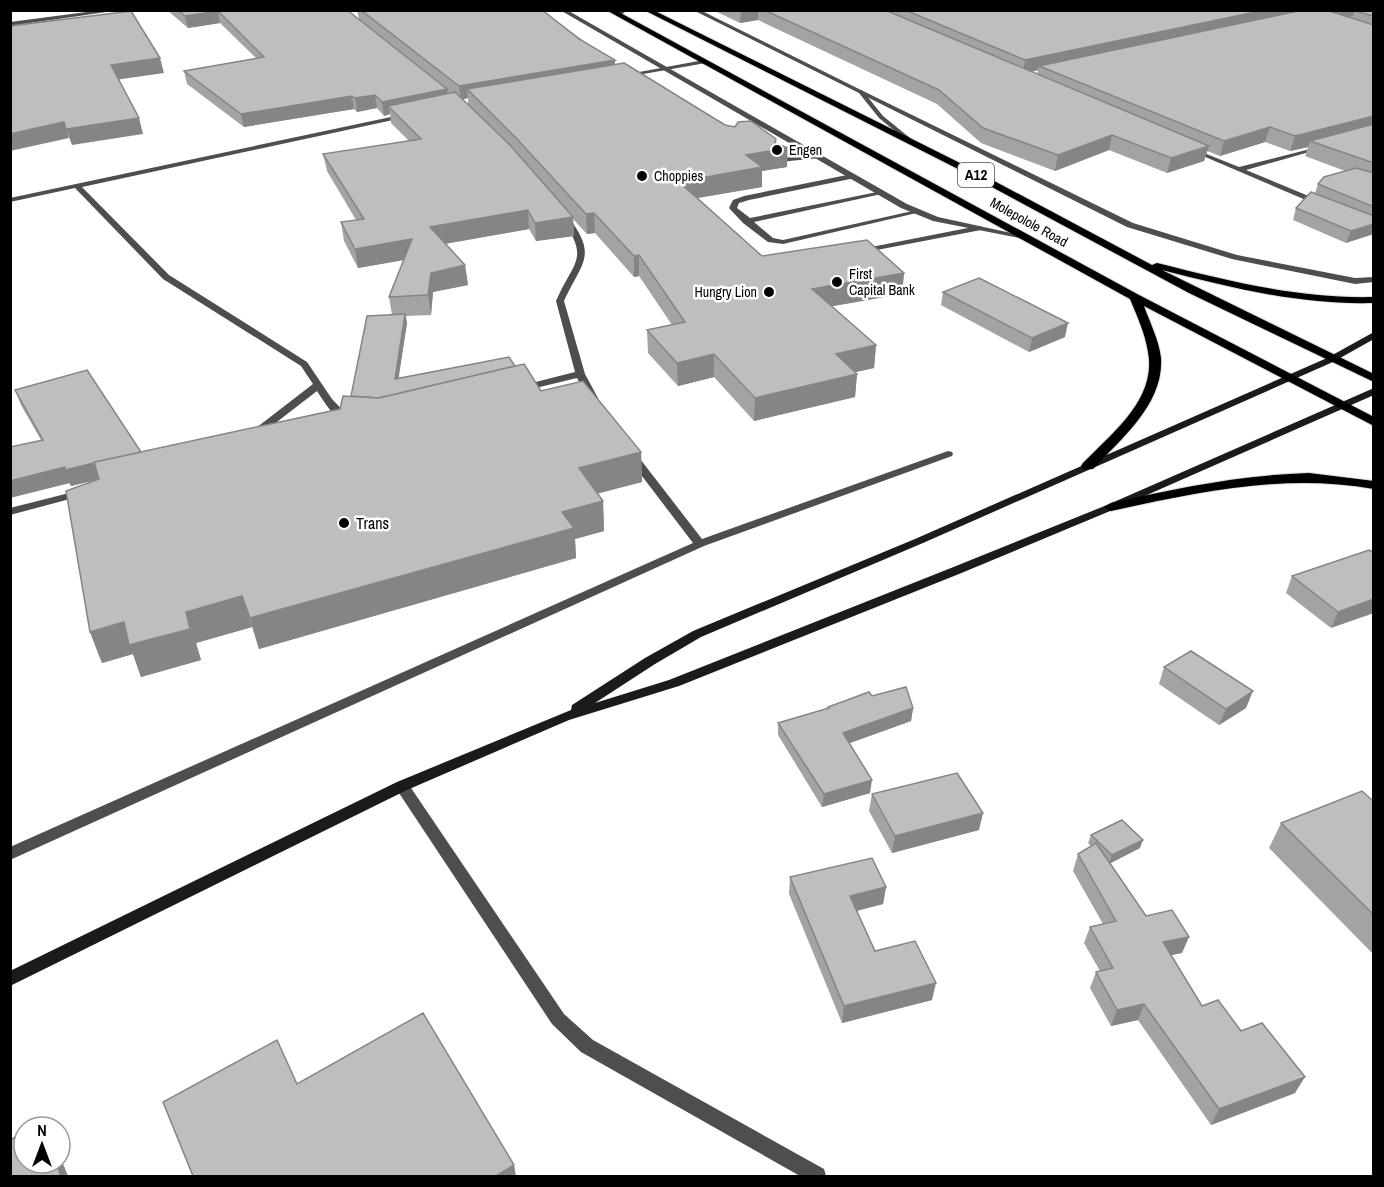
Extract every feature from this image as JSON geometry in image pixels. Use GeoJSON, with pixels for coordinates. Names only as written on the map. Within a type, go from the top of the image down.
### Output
{"type":"FeatureCollection","features":[{"type":"Feature","properties":{"kind":"main road","name":"Molepolole Road"},"geometry":{"type":"LineString","coordinates":[[609,10],[621,13],[704,62],[1135,297],[1374,422]]}},
{"type":"Feature","properties":{"kind":"main road","name":"Molepolole Road"},"geometry":{"type":"LineString","coordinates":[[647,10],[912,142],[1134,260],[1330,360],[1374,379]]}},
{"type":"Feature","properties":{"kind":"main road"},"geometry":{"type":"LineString","coordinates":[[1134,260],[1281,294],[1374,300]]}},
{"type":"Feature","properties":{"kind":"main road"},"geometry":{"type":"LineString","coordinates":[[1089,466],[1146,400],[1154,378],[1155,358],[1135,297]]}},
{"type":"Feature","properties":{"kind":"main road"},"geometry":{"type":"LineString","coordinates":[[564,717],[650,661],[697,634],[1330,360],[1374,335]]}},
{"type":"Feature","properties":{"kind":"main road"},"geometry":{"type":"LineString","coordinates":[[10,980],[402,786],[564,717],[674,683],[1111,507],[1374,391]]}},
{"type":"Feature","properties":{"kind":"main road"},"geometry":{"type":"LineString","coordinates":[[1111,507],[1226,483],[1278,478],[1374,485]]}},
{"type":"Feature","properties":{"kind":"street"},"geometry":{"type":"LineString","coordinates":[[10,24],[118,10]]}},
{"type":"Feature","properties":{"kind":"street"},"geometry":{"type":"LineString","coordinates":[[562,10],[917,212],[1024,237]]}},
{"type":"Feature","properties":{"kind":"street"},"geometry":{"type":"LineString","coordinates":[[695,10],[1130,225],[1235,257],[1355,281],[1374,279]]}},
{"type":"Feature","properties":{"kind":"street"},"geometry":{"type":"LineString","coordinates":[[619,76],[704,62]]}},
{"type":"Feature","properties":{"kind":"street"},"geometry":{"type":"LineString","coordinates":[[861,92],[881,117],[912,142]]}},
{"type":"Feature","properties":{"kind":"street"},"geometry":{"type":"LineString","coordinates":[[10,200],[412,114]]}},
{"type":"Feature","properties":{"kind":"street"},"geometry":{"type":"LineString","coordinates":[[754,128],[764,126]]}},
{"type":"Feature","properties":{"kind":"street"},"geometry":{"type":"LineString","coordinates":[[1238,170],[1328,146]]}},
{"type":"Feature","properties":{"kind":"street"},"geometry":{"type":"LineString","coordinates":[[1185,147],[1332,209]]}},
{"type":"Feature","properties":{"kind":"street"},"geometry":{"type":"LineString","coordinates":[[779,160],[818,157]]}},
{"type":"Feature","properties":{"kind":"street"},"geometry":{"type":"LineString","coordinates":[[852,176],[736,202],[733,208],[771,240],[783,242],[917,212]]}},
{"type":"Feature","properties":{"kind":"street"},"geometry":{"type":"LineString","coordinates":[[78,187],[166,277],[304,364],[313,374],[317,386],[340,415],[351,422],[358,423]]}},
{"type":"Feature","properties":{"kind":"street"},"geometry":{"type":"LineString","coordinates":[[746,221],[882,193]]}},
{"type":"Feature","properties":{"kind":"street"},"geometry":{"type":"LineString","coordinates":[[559,212],[582,237],[584,253],[560,301],[580,374],[600,411]]}},
{"type":"Feature","properties":{"kind":"street"},"geometry":{"type":"LineString","coordinates":[[855,252],[978,228]]}},
{"type":"Feature","properties":{"kind":"street"},"geometry":{"type":"LineString","coordinates":[[511,390],[580,374]]}},
{"type":"Feature","properties":{"kind":"street"},"geometry":{"type":"LineString","coordinates":[[243,440],[260,430],[317,386]]}},
{"type":"Feature","properties":{"kind":"street"},"geometry":{"type":"LineString","coordinates":[[627,449],[699,544]]}},
{"type":"Feature","properties":{"kind":"street"},"geometry":{"type":"LineString","coordinates":[[10,854],[699,544],[948,454]]}},
{"type":"Feature","properties":{"kind":"street"},"geometry":{"type":"LineString","coordinates":[[10,512],[91,490]]}},
{"type":"Feature","properties":{"kind":"street"},"geometry":{"type":"LineString","coordinates":[[402,786],[558,1019],[587,1046],[816,1176]]}},
{"type":"Feature","properties":{"kind":"building"},"geometry":{"type":"Polygon","coordinates":[[[178,10],[347,10],[447,89],[382,102],[375,95],[355,98],[352,96],[241,114],[184,71],[264,57],[218,11],[185,16],[178,10]]]}},
{"type":"Feature","properties":{"kind":"building"},"geometry":{"type":"Polygon","coordinates":[[[361,10],[542,10],[579,39],[615,60],[459,86],[361,10]]]}},
{"type":"Feature","properties":{"kind":"building"},"geometry":{"type":"Polygon","coordinates":[[[764,10],[885,10],[1209,146],[1171,158],[1112,135],[1058,155],[983,128],[939,90],[764,10]]]}},
{"type":"Feature","properties":{"kind":"building"},"geometry":{"type":"Polygon","coordinates":[[[905,10],[1265,10],[1025,60],[905,10]]]}},
{"type":"Feature","properties":{"kind":"building"},"geometry":{"type":"Polygon","coordinates":[[[1303,10],[1326,10],[1374,25],[1374,116],[1295,136],[1270,127],[1224,141],[1039,66],[1303,10]]]}},
{"type":"Feature","properties":{"kind":"building"},"geometry":{"type":"Polygon","coordinates":[[[1374,10],[1374,16],[1355,11],[1374,10]]]}},
{"type":"Feature","properties":{"kind":"building"},"geometry":{"type":"Polygon","coordinates":[[[131,11],[160,58],[111,65],[139,118],[66,129],[64,122],[10,134],[10,26],[131,11]]]}},
{"type":"Feature","properties":{"kind":"building"},"geometry":{"type":"Polygon","coordinates":[[[624,63],[725,125],[735,127],[738,122],[751,121],[776,139],[775,143],[788,148],[746,155],[762,167],[679,182],[762,256],[867,240],[904,273],[812,289],[876,345],[836,354],[857,374],[755,398],[714,354],[677,363],[647,330],[685,322],[639,255],[634,256],[594,213],[586,214],[467,89],[624,63]]]}},
{"type":"Feature","properties":{"kind":"building"},"geometry":{"type":"Polygon","coordinates":[[[455,92],[510,145],[573,217],[535,223],[528,210],[430,227],[465,265],[431,273],[428,295],[389,297],[412,239],[355,249],[341,222],[364,219],[323,154],[421,139],[388,106],[455,92]]]}},
{"type":"Feature","properties":{"kind":"building"},"geometry":{"type":"Polygon","coordinates":[[[1374,124],[1374,163],[1310,141],[1374,124]]]}},
{"type":"Feature","properties":{"kind":"building"},"geometry":{"type":"Polygon","coordinates":[[[1356,168],[1374,173],[1374,207],[1318,184],[1324,177],[1356,168]]]}},
{"type":"Feature","properties":{"kind":"building"},"geometry":{"type":"Polygon","coordinates":[[[1311,192],[1374,216],[1374,224],[1351,231],[1296,208],[1311,192]]]}},
{"type":"Feature","properties":{"kind":"building"},"geometry":{"type":"Polygon","coordinates":[[[979,278],[1068,323],[1032,338],[943,292],[979,278]]]}},
{"type":"Feature","properties":{"kind":"building"},"geometry":{"type":"Polygon","coordinates":[[[405,314],[395,379],[509,357],[515,366],[379,398],[351,396],[367,316],[405,314]]]}},
{"type":"Feature","properties":{"kind":"building"},"geometry":{"type":"Polygon","coordinates":[[[524,364],[541,391],[583,381],[641,452],[579,468],[603,501],[562,512],[574,528],[250,618],[242,596],[186,612],[190,629],[129,645],[124,622],[90,632],[66,491],[99,479],[94,462],[340,409],[343,396],[379,398],[524,364]]]}},
{"type":"Feature","properties":{"kind":"building"},"geometry":{"type":"Polygon","coordinates":[[[87,370],[141,452],[10,481],[10,447],[43,440],[15,390],[87,370]]]}},
{"type":"Feature","properties":{"kind":"building"},"geometry":{"type":"Polygon","coordinates":[[[1369,550],[1374,553],[1374,599],[1338,612],[1292,576],[1369,550]]]}},
{"type":"Feature","properties":{"kind":"building"},"geometry":{"type":"Polygon","coordinates":[[[1191,651],[1253,691],[1226,709],[1164,667],[1191,651]]]}},
{"type":"Feature","properties":{"kind":"building"},"geometry":{"type":"Polygon","coordinates":[[[906,687],[913,708],[843,733],[872,780],[824,794],[778,723],[829,708],[869,692],[872,696],[906,687]]]}},
{"type":"Feature","properties":{"kind":"building"},"geometry":{"type":"Polygon","coordinates":[[[957,773],[983,813],[895,836],[872,794],[957,773]]]}},
{"type":"Feature","properties":{"kind":"building"},"geometry":{"type":"Polygon","coordinates":[[[1362,791],[1374,802],[1374,915],[1281,823],[1362,791]]]}},
{"type":"Feature","properties":{"kind":"building"},"geometry":{"type":"Polygon","coordinates":[[[1122,820],[1143,840],[1112,855],[1091,835],[1122,820]]]}},
{"type":"Feature","properties":{"kind":"building"},"geometry":{"type":"Polygon","coordinates":[[[1096,843],[1146,916],[1172,910],[1189,937],[1163,942],[1202,1006],[1218,1000],[1241,1031],[1262,1023],[1305,1077],[1219,1109],[1144,1004],[1117,1010],[1096,972],[1113,968],[1090,927],[1116,921],[1078,854],[1096,843]]]}},
{"type":"Feature","properties":{"kind":"building"},"geometry":{"type":"Polygon","coordinates":[[[872,858],[886,887],[850,896],[875,951],[915,941],[936,983],[844,1006],[790,877],[872,858]]]}},
{"type":"Feature","properties":{"kind":"building"},"geometry":{"type":"Polygon","coordinates":[[[423,1013],[514,1165],[496,1176],[193,1176],[163,1102],[277,1040],[297,1084],[423,1013]]]}},
{"type":"Feature","properties":{"kind":"building"},"geometry":{"type":"Polygon","coordinates":[[[12,1139],[12,1175],[61,1176],[10,1176],[10,1140],[12,1139]]]}},
{"type":"Feature","properties":{"kind":"place","name":"Engen"},"geometry":{"type":"Point","coordinates":[777,150]}},
{"type":"Feature","properties":{"kind":"place","name":"Choppies"},"geometry":{"type":"Point","coordinates":[642,176]}},
{"type":"Feature","properties":{"kind":"place","name":"First Capital Bank"},"geometry":{"type":"Point","coordinates":[837,282]}},
{"type":"Feature","properties":{"kind":"place","name":"Hungry Lion"},"geometry":{"type":"Point","coordinates":[769,292]}},
{"type":"Feature","properties":{"kind":"place","name":"Trans"},"geometry":{"type":"Point","coordinates":[344,523]}}]}
